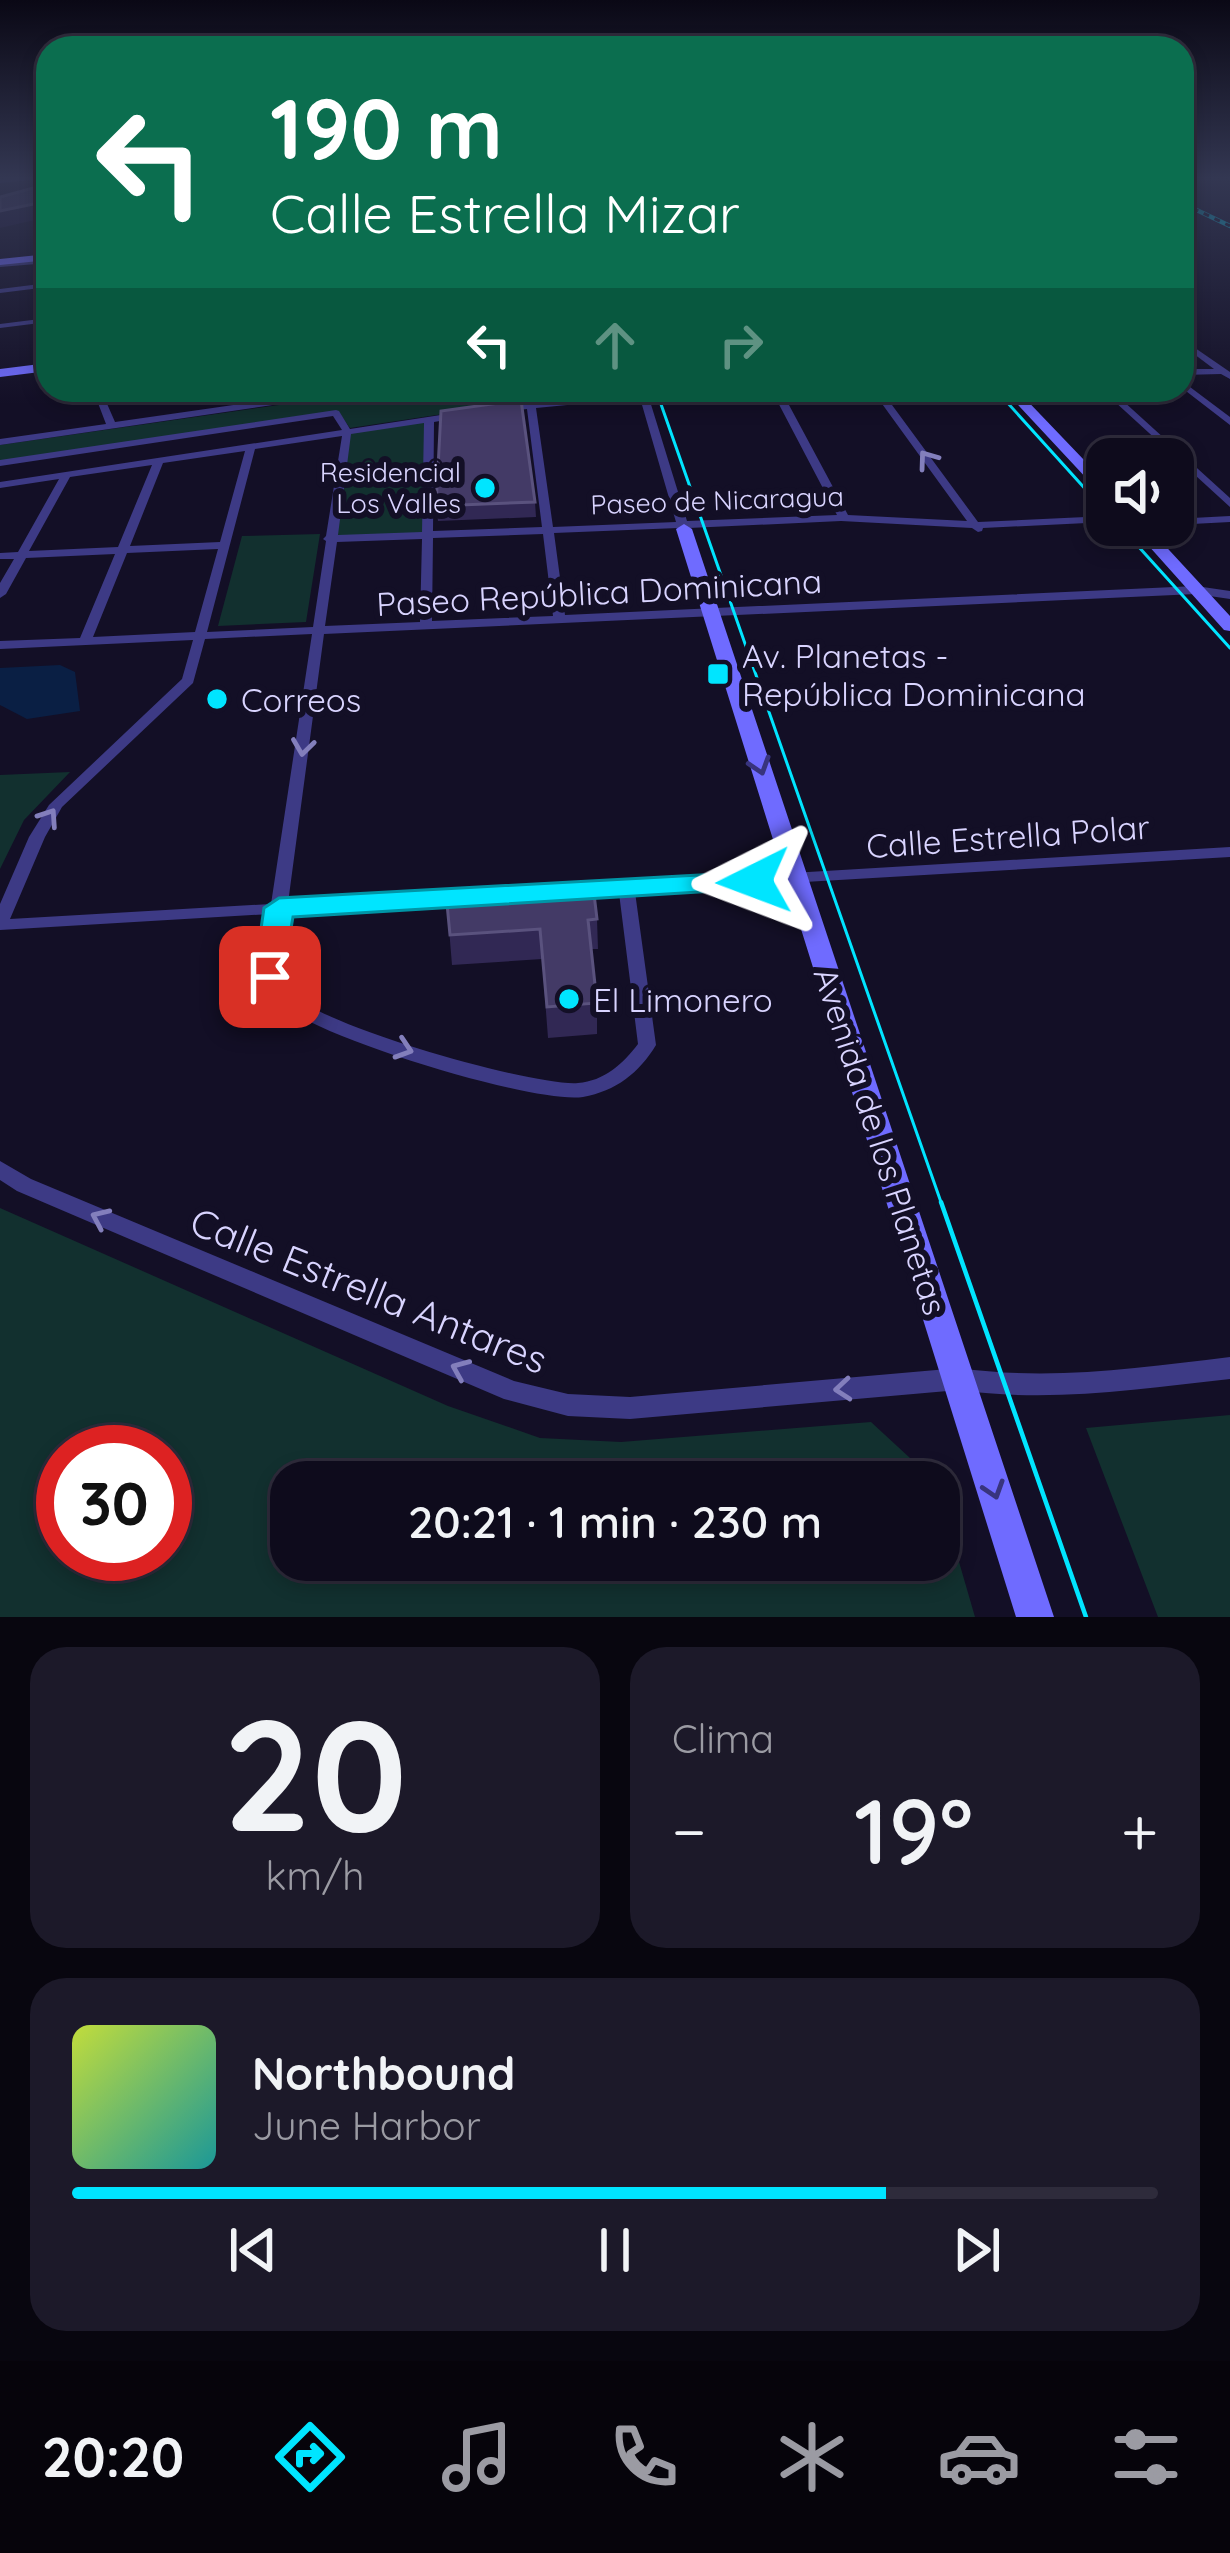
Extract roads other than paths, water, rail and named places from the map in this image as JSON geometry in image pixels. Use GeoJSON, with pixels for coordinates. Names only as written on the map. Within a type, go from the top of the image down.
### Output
{"type":"FeatureCollection","features":[{"type":"Feature","properties":{"kind":"street"},"geometry":{"type":"LineString","coordinates":[[0,264],[36,261]]}},
{"type":"Feature","properties":{"kind":"street"},"geometry":{"type":"LineString","coordinates":[[0,291],[36,286]]}},
{"type":"Feature","properties":{"kind":"street"},"geometry":{"type":"LineString","coordinates":[[0,326],[36,322]]}},
{"type":"Feature","properties":{"kind":"street"},"geometry":{"type":"LineString","coordinates":[[1194,350],[1228,374]]}},
{"type":"Feature","properties":{"kind":"street"},"geometry":{"type":"LineString","coordinates":[[0,375],[36,370]]}},
{"type":"Feature","properties":{"kind":"street"},"geometry":{"type":"LineString","coordinates":[[1194,377],[1228,374]]}},
{"type":"Feature","properties":{"kind":"street"},"geometry":{"type":"LineString","coordinates":[[1194,389],[1230,422]]}},
{"type":"Feature","properties":{"kind":"street"},"geometry":{"type":"LineString","coordinates":[[103,402],[112,426]]}},
{"type":"Feature","properties":{"kind":"street"},"geometry":{"type":"LineString","coordinates":[[0,442],[274,402]]}},
{"type":"Feature","properties":{"kind":"street"},"geometry":{"type":"LineString","coordinates":[[490,410],[550,402]]}},
{"type":"Feature","properties":{"kind":"street","name":"Avenida de los Planetas"},"geometry":{"type":"LineString","coordinates":[[646,402],[1035,1617]]}},
{"type":"Feature","properties":{"kind":"street"},"geometry":{"type":"LineString","coordinates":[[784,402],[845,520]]}},
{"type":"Feature","properties":{"kind":"street"},"geometry":{"type":"LineString","coordinates":[[885,402],[977,527]]}},
{"type":"Feature","properties":{"kind":"street"},"geometry":{"type":"LineString","coordinates":[[1021,402],[1086,470]]}},
{"type":"Feature","properties":{"kind":"street"},"geometry":{"type":"LineString","coordinates":[[1118,402],[1230,512]]}},
{"type":"Feature","properties":{"kind":"street"},"geometry":{"type":"LineString","coordinates":[[531,404],[560,621]]}},
{"type":"Feature","properties":{"kind":"street"},"geometry":{"type":"LineString","coordinates":[[0,463],[336,413],[347,431],[270,977],[283,1000],[302,1012],[398,1047],[534,1089],[593,1089],[634,1066],[646,1045],[626,887]]}},
{"type":"Feature","properties":{"kind":"street"},"geometry":{"type":"LineString","coordinates":[[0,485],[468,414]]}},
{"type":"Feature","properties":{"kind":"street"},"geometry":{"type":"LineString","coordinates":[[426,627],[429,419]]}},
{"type":"Feature","properties":{"kind":"street"},"geometry":{"type":"LineString","coordinates":[[0,924],[37,836],[56,805],[188,680],[225,544],[244,447],[230,429]]}},
{"type":"Feature","properties":{"kind":"street"},"geometry":{"type":"LineString","coordinates":[[85,641],[159,461]]}},
{"type":"Feature","properties":{"kind":"street"},"geometry":{"type":"LineString","coordinates":[[0,594],[66,475]]}},
{"type":"Feature","properties":{"kind":"street"},"geometry":{"type":"LineString","coordinates":[[1194,516],[1230,512]]}},
{"type":"Feature","properties":{"kind":"street","name":"Paseo de Nicaragua"},"geometry":{"type":"LineString","coordinates":[[329,542],[845,520],[977,527],[1086,522]]}},
{"type":"Feature","properties":{"kind":"street"},"geometry":{"type":"LineString","coordinates":[[0,556],[225,544]]}},
{"type":"Feature","properties":{"kind":"street"},"geometry":{"type":"LineString","coordinates":[[1157,546],[1230,626]]}},
{"type":"Feature","properties":{"kind":"street","name":"Paseo República Dominicana"},"geometry":{"type":"LineString","coordinates":[[0,645],[1198,590],[1230,584]]}},
{"type":"Feature","properties":{"kind":"street","name":"Paseo República Dominicana"},"geometry":{"type":"LineString","coordinates":[[1198,590],[1230,595]]}},
{"type":"Feature","properties":{"kind":"street","name":"Calle Estrella Polar"},"geometry":{"type":"LineString","coordinates":[[0,924],[1230,852]]}},
{"type":"Feature","properties":{"kind":"street","name":"Calle Estrella Antares"},"geometry":{"type":"LineString","coordinates":[[0,1169],[24,1185],[221,1272],[512,1391],[568,1405],[630,1408],[959,1379],[1006,1388],[1230,1368]]}},
{"type":"Feature","properties":{"kind":"water"},"geometry":{"type":"Polygon","coordinates":[[[60,665],[75,672],[80,711],[27,719],[0,705],[0,668],[60,665]]]}},
{"type":"Feature","properties":{"kind":"tram line"},"geometry":{"type":"LineString","coordinates":[[660,402],[942,1205]]}},
{"type":"Feature","properties":{"kind":"tram line"},"geometry":{"type":"LineString","coordinates":[[1007,402],[1086,490]]}},
{"type":"Feature","properties":{"kind":"tram line"},"geometry":{"type":"LineString","coordinates":[[1138,546],[1230,648]]}},
{"type":"Feature","properties":{"kind":"tram line"},"geometry":{"type":"LineString","coordinates":[[941,1202],[1086,1617]]}},
{"type":"Feature","properties":{"kind":"place","name":"Residencial Los Valles"},"geometry":{"type":"Point","coordinates":[485,488]}},
{"type":"Feature","properties":{"kind":"place","name":"Av. Planetas - República Dominicana"},"geometry":{"type":"Point","coordinates":[718,674]}},
{"type":"Feature","properties":{"kind":"place","name":"Correos"},"geometry":{"type":"Point","coordinates":[217,699]}},
{"type":"Feature","properties":{"kind":"place","name":"El Limonero"},"geometry":{"type":"Point","coordinates":[569,999]}}]}
